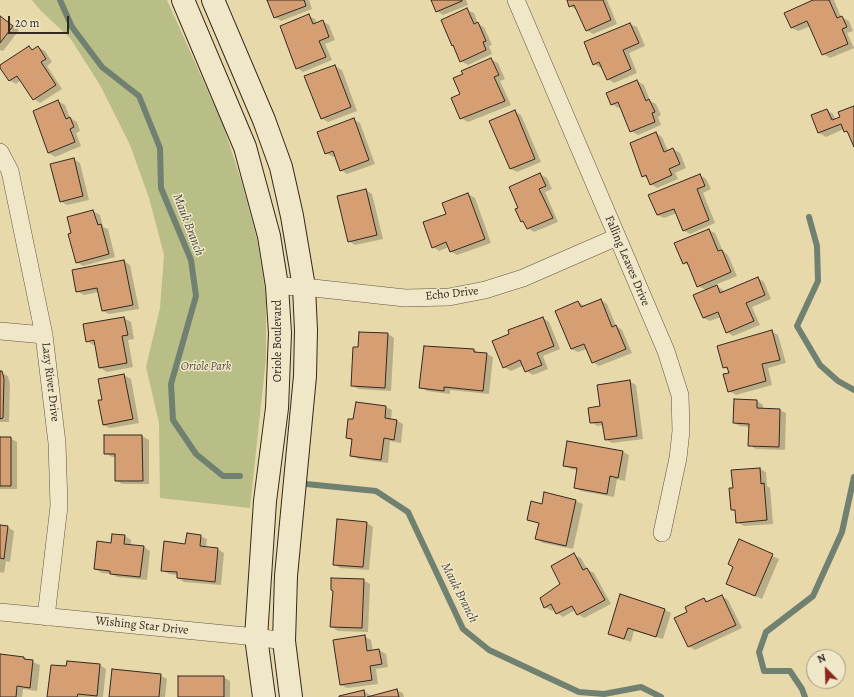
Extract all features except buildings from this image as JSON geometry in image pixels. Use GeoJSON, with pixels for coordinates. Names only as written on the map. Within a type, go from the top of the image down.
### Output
{"type":"FeatureCollection","features":[{"type":"Feature","properties":{"kind":"street","name":"Oriole Boulevard"},"geometry":{"type":"LineString","coordinates":[[183,0],[245,147],[269,236],[277,286],[280,333],[277,408],[265,501],[256,637],[264,697]]}},
{"type":"Feature","properties":{"kind":"street"},"geometry":{"type":"LineString","coordinates":[[213,0],[264,120],[281,167],[292,216],[304,287],[306,330],[305,376],[286,576],[284,641],[291,697]]}},
{"type":"Feature","properties":{"kind":"street","name":"Falling Leaves Drive"},"geometry":{"type":"LineString","coordinates":[[516,0],[666,351],[680,395],[681,431],[678,458],[662,533]]}},
{"type":"Feature","properties":{"kind":"street","name":"Lazy River Drive"},"geometry":{"type":"LineString","coordinates":[[0,152],[10,171],[6,183],[44,335],[57,443],[60,506],[46,616]]}},
{"type":"Feature","properties":{"kind":"street","name":"Echo Drive"},"geometry":{"type":"LineString","coordinates":[[277,286],[304,287],[405,298],[449,297],[485,290],[523,278],[617,237]]}},
{"type":"Feature","properties":{"kind":"street"},"geometry":{"type":"LineString","coordinates":[[0,331],[44,335]]}},
{"type":"Feature","properties":{"kind":"street","name":"Wishing Star Drive"},"geometry":{"type":"LineString","coordinates":[[0,612],[284,641]]}},
{"type":"Feature","properties":{"kind":"green space","name":"Oriole Park"},"geometry":{"type":"Polygon","coordinates":[[[32,0],[167,0],[223,125],[241,180],[257,239],[266,296],[266,358],[250,508],[160,498],[159,423],[146,367],[160,308],[164,255],[149,198],[130,145],[100,85],[70,38],[41,11],[32,0]]]}},
{"type":"Feature","properties":{"kind":"waterway","name":"Mauk Branch"},"geometry":{"type":"LineString","coordinates":[[60,0],[72,27],[102,67],[139,96],[160,148],[161,188],[191,260],[196,296],[171,384],[173,420],[196,454],[223,476],[240,476]]}},
{"type":"Feature","properties":{"kind":"waterway"},"geometry":{"type":"LineString","coordinates":[[809,217],[817,246],[818,281],[797,326],[820,365],[838,381],[854,390]]}},
{"type":"Feature","properties":{"kind":"waterway"},"geometry":{"type":"LineString","coordinates":[[805,697],[802,689],[790,671],[764,671],[759,652],[766,632],[813,596],[842,532],[854,477]]}},
{"type":"Feature","properties":{"kind":"waterway","name":"Mauk Branch"},"geometry":{"type":"LineString","coordinates":[[306,484],[376,491],[408,512],[463,629],[489,650],[579,692],[604,694],[641,687],[661,697]]}}]}
